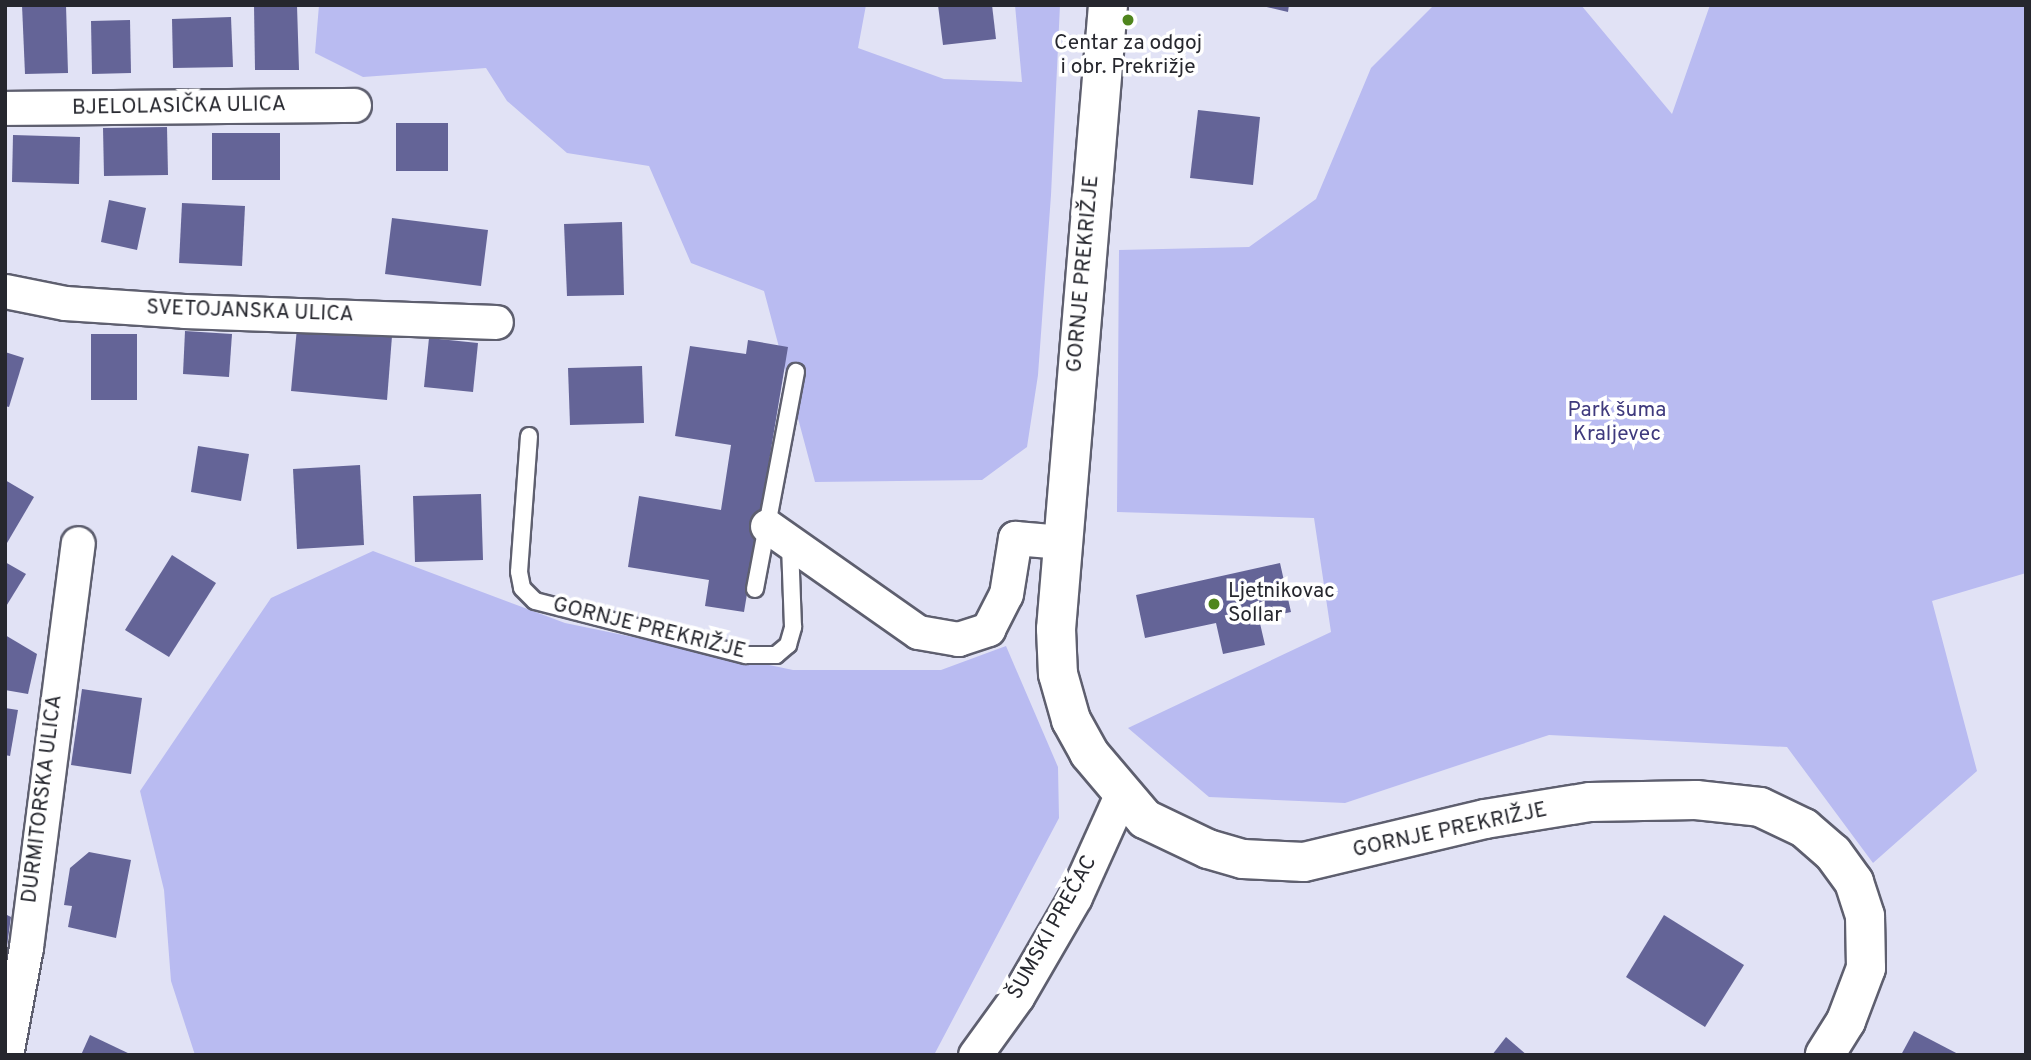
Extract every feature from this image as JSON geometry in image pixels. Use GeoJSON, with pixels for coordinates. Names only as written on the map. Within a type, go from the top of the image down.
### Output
{"type":"FeatureCollection","features":[{"type":"Feature","properties":{"kind":"street","name":"GORNJE PREKRIŽJE"},"geometry":{"type":"LineString","coordinates":[[1108,5],[1062,542],[1058,674],[1071,720],[1121,795],[1145,819],[1208,849],[1243,859],[1304,862],[1485,819],[1590,802],[1696,800],[1760,807],[1804,828],[1833,853],[1854,882],[1865,916],[1866,968],[1846,1021],[1825,1055]]}},
{"type":"Feature","properties":{"kind":"street","name":"BJELOLASIČKA ULICA"},"geometry":{"type":"LineString","coordinates":[[5,108],[354,105]]}},
{"type":"Feature","properties":{"kind":"street","name":"SVETOJANSKA ULICA"},"geometry":{"type":"LineString","coordinates":[[5,291],[65,303],[184,311],[496,323]]}},
{"type":"Feature","properties":{"kind":"street"},"geometry":{"type":"LineString","coordinates":[[779,536],[918,632],[958,639],[988,629],[1006,594],[1015,538],[1062,542]]}},
{"type":"Feature","properties":{"kind":"street","name":"DURMITORSKA ULICA"},"geometry":{"type":"LineString","coordinates":[[6,1055],[26,947],[78,543]]}},
{"type":"Feature","properties":{"kind":"street","name":"ŠUMSKI PREČAC"},"geometry":{"type":"LineString","coordinates":[[975,1055],[1017,998],[1075,897],[1121,795]]}},
{"type":"Feature","properties":{"kind":"lane"},"geometry":{"type":"LineString","coordinates":[[755,589],[779,536],[796,372]]}},
{"type":"Feature","properties":{"kind":"lane","name":"GORNJE PREKRIŽJE"},"geometry":{"type":"LineString","coordinates":[[528,436],[519,572],[522,588],[535,601],[746,655],[776,655],[788,645],[793,627],[779,536]]}},
{"type":"Feature","properties":{"kind":"green space"},"geometry":{"type":"Polygon","coordinates":[[[319,5],[866,5],[858,48],[944,79],[1022,82],[1015,5],[1060,5],[1051,195],[1038,375],[1027,447],[982,480],[815,482],[764,291],[691,263],[649,166],[567,153],[507,101],[486,68],[363,77],[315,53],[319,5]]]}},
{"type":"Feature","properties":{"kind":"green space","name":"Park šuma Kraljevec"},"geometry":{"type":"Polygon","coordinates":[[[1434,5],[1581,5],[1672,114],[1710,5],[2026,5],[2026,573],[1932,601],[1977,771],[1873,863],[1787,747],[1549,735],[1345,803],[1209,797],[1128,728],[1331,632],[1314,518],[1117,512],[1119,250],[1249,247],[1316,199],[1371,68],[1434,5]]]}},
{"type":"Feature","properties":{"kind":"green space"},"geometry":{"type":"Polygon","coordinates":[[[373,551],[565,623],[793,670],[941,670],[1006,646],[1058,767],[1059,818],[934,1055],[195,1055],[171,981],[164,890],[140,791],[271,598],[373,551]]]}},
{"type":"Feature","properties":{"kind":"building"},"geometry":{"type":"Polygon","coordinates":[[[22,5],[66,5],[68,73],[25,74],[22,5]]]}},
{"type":"Feature","properties":{"kind":"building"},"geometry":{"type":"Polygon","coordinates":[[[254,5],[297,5],[299,70],[255,70],[254,5]]]}},
{"type":"Feature","properties":{"kind":"building"},"geometry":{"type":"Polygon","coordinates":[[[938,5],[992,5],[996,39],[943,45],[938,5]]]}},
{"type":"Feature","properties":{"kind":"building"},"geometry":{"type":"Polygon","coordinates":[[[1258,5],[1289,5],[1288,12],[1258,5]]]}},
{"type":"Feature","properties":{"kind":"building"},"geometry":{"type":"Polygon","coordinates":[[[231,17],[233,67],[173,68],[172,19],[231,17]]]}},
{"type":"Feature","properties":{"kind":"building"},"geometry":{"type":"Polygon","coordinates":[[[130,20],[131,73],[92,74],[91,21],[130,20]]]}},
{"type":"Feature","properties":{"kind":"building"},"geometry":{"type":"Polygon","coordinates":[[[1198,110],[1260,117],[1253,185],[1190,178],[1198,110]]]}},
{"type":"Feature","properties":{"kind":"building"},"geometry":{"type":"Polygon","coordinates":[[[396,123],[448,123],[448,171],[396,171],[396,123]]]}},
{"type":"Feature","properties":{"kind":"building"},"geometry":{"type":"Polygon","coordinates":[[[167,127],[168,175],[104,176],[103,128],[167,127]]]}},
{"type":"Feature","properties":{"kind":"building"},"geometry":{"type":"Polygon","coordinates":[[[212,133],[280,133],[280,180],[212,180],[212,133]]]}},
{"type":"Feature","properties":{"kind":"building"},"geometry":{"type":"Polygon","coordinates":[[[13,135],[80,137],[79,184],[12,182],[13,135]]]}},
{"type":"Feature","properties":{"kind":"building"},"geometry":{"type":"Polygon","coordinates":[[[109,200],[146,208],[137,250],[101,242],[109,200]]]}},
{"type":"Feature","properties":{"kind":"building"},"geometry":{"type":"Polygon","coordinates":[[[182,203],[245,206],[242,266],[179,263],[182,203]]]}},
{"type":"Feature","properties":{"kind":"building"},"geometry":{"type":"Polygon","coordinates":[[[392,218],[488,230],[481,286],[385,274],[392,218]]]}},
{"type":"Feature","properties":{"kind":"building"},"geometry":{"type":"Polygon","coordinates":[[[622,222],[624,295],[567,296],[564,224],[622,222]]]}},
{"type":"Feature","properties":{"kind":"building"},"geometry":{"type":"Polygon","coordinates":[[[297,328],[392,336],[387,400],[291,391],[297,328]]]}},
{"type":"Feature","properties":{"kind":"building"},"geometry":{"type":"Polygon","coordinates":[[[185,331],[232,334],[229,377],[183,374],[185,331]]]}},
{"type":"Feature","properties":{"kind":"building"},"geometry":{"type":"Polygon","coordinates":[[[91,334],[137,334],[137,400],[91,400],[91,334]]]}},
{"type":"Feature","properties":{"kind":"building"},"geometry":{"type":"Polygon","coordinates":[[[429,338],[478,343],[473,392],[424,387],[429,338]]]}},
{"type":"Feature","properties":{"kind":"building"},"geometry":{"type":"Polygon","coordinates":[[[748,340],[788,347],[744,612],[705,606],[709,580],[628,567],[639,496],[721,510],[731,445],[675,436],[690,346],[746,354],[748,340]]]}},
{"type":"Feature","properties":{"kind":"building"},"geometry":{"type":"Polygon","coordinates":[[[5,352],[24,358],[9,407],[5,406],[5,352]]]}},
{"type":"Feature","properties":{"kind":"building"},"geometry":{"type":"Polygon","coordinates":[[[642,366],[644,423],[570,425],[568,368],[642,366]]]}},
{"type":"Feature","properties":{"kind":"building"},"geometry":{"type":"Polygon","coordinates":[[[198,446],[249,454],[241,501],[191,492],[198,446]]]}},
{"type":"Feature","properties":{"kind":"building"},"geometry":{"type":"Polygon","coordinates":[[[360,465],[364,545],[297,549],[293,469],[360,465]]]}},
{"type":"Feature","properties":{"kind":"building"},"geometry":{"type":"Polygon","coordinates":[[[5,480],[34,497],[7,543],[5,541],[5,480]]]}},
{"type":"Feature","properties":{"kind":"building"},"geometry":{"type":"Polygon","coordinates":[[[481,494],[483,560],[415,562],[413,496],[481,494]]]}},
{"type":"Feature","properties":{"kind":"building"},"geometry":{"type":"Polygon","coordinates":[[[172,555],[216,583],[169,657],[125,630],[172,555]]]}},
{"type":"Feature","properties":{"kind":"building"},"geometry":{"type":"Polygon","coordinates":[[[5,562],[26,574],[5,608],[5,562]]]}},
{"type":"Feature","properties":{"kind":"building","name":"Ljetnikovac Sollar"},"geometry":{"type":"Polygon","coordinates":[[[1280,563],[1291,612],[1259,619],[1265,645],[1223,654],[1216,623],[1145,638],[1136,595],[1280,563]]]}},
{"type":"Feature","properties":{"kind":"building"},"geometry":{"type":"Polygon","coordinates":[[[5,635],[37,654],[28,694],[5,690],[5,635]]]}},
{"type":"Feature","properties":{"kind":"building"},"geometry":{"type":"Polygon","coordinates":[[[82,689],[142,698],[131,774],[71,765],[82,689]]]}},
{"type":"Feature","properties":{"kind":"building"},"geometry":{"type":"Polygon","coordinates":[[[5,708],[18,710],[10,756],[5,755],[5,708]]]}},
{"type":"Feature","properties":{"kind":"building"},"geometry":{"type":"Polygon","coordinates":[[[89,852],[131,860],[116,938],[68,927],[72,906],[64,905],[70,868],[89,852]]]}},
{"type":"Feature","properties":{"kind":"building"},"geometry":{"type":"Polygon","coordinates":[[[5,914],[11,917],[7,946],[5,946],[5,914]]]}},
{"type":"Feature","properties":{"kind":"building"},"geometry":{"type":"Polygon","coordinates":[[[1664,915],[1744,965],[1705,1027],[1626,977],[1664,915]]]}},
{"type":"Feature","properties":{"kind":"building"},"geometry":{"type":"Polygon","coordinates":[[[1914,1031],[1960,1055],[1901,1055],[1914,1031]]]}},
{"type":"Feature","properties":{"kind":"building"},"geometry":{"type":"Polygon","coordinates":[[[90,1035],[132,1055],[81,1055],[90,1035]]]}},
{"type":"Feature","properties":{"kind":"building"},"geometry":{"type":"Polygon","coordinates":[[[1506,1037],[1527,1055],[1492,1055],[1506,1037]]]}},
{"type":"Feature","properties":{"kind":"place","name":"Centar za odgoj i obr. Prekrižje"},"geometry":{"type":"Point","coordinates":[1128,20]}},
{"type":"Feature","properties":{"kind":"place","name":"Ljetnikovac Sollar"},"geometry":{"type":"Point","coordinates":[1214,604]}}]}
